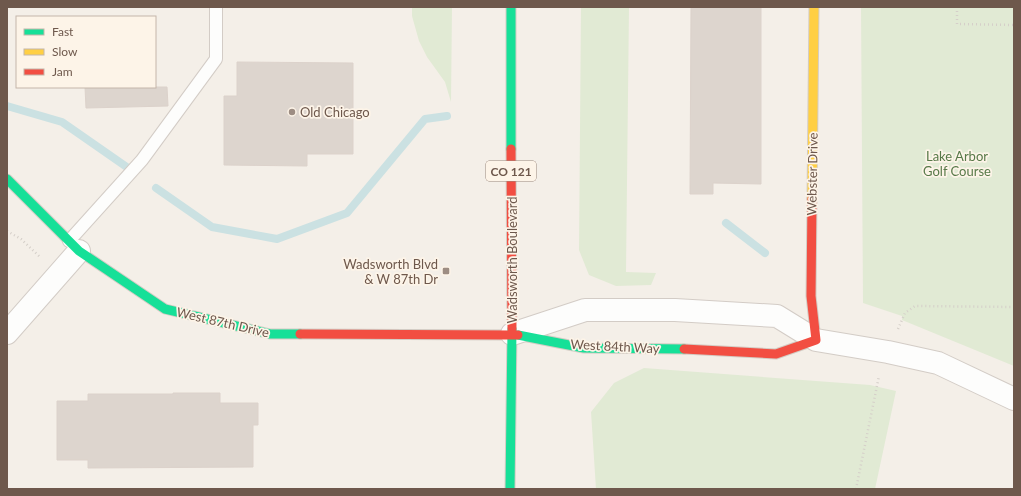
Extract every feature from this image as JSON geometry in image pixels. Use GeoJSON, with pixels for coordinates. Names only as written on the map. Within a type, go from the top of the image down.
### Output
{"type":"FeatureCollection","features":[{"type":"Feature","properties":{"kind":"street","name":"Wadsworth Boulevard"},"geometry":{"type":"LineString","coordinates":[[510,489],[512,334],[511,7]]}},
{"type":"Feature","properties":{"kind":"street","name":"Webster Drive"},"geometry":{"type":"LineString","coordinates":[[814,7],[810,296],[816,340]]}},
{"type":"Feature","properties":{"kind":"street","name":"West 87th Drive"},"geometry":{"type":"LineString","coordinates":[[7,179],[74,246],[165,309],[270,334],[512,334]]}},
{"type":"Feature","properties":{"kind":"street"},"geometry":{"type":"LineString","coordinates":[[7,333],[59,274],[74,246]]}},
{"type":"Feature","properties":{"kind":"street","name":"West 84th Way"},"geometry":{"type":"LineString","coordinates":[[512,334],[585,310],[675,310],[777,316],[816,340],[888,352],[938,363],[1014,399]]}},
{"type":"Feature","properties":{"kind":"street","name":"West 84th Way"},"geometry":{"type":"LineString","coordinates":[[512,334],[584,348],[682,349],[776,354],[816,340]]}},
{"type":"Feature","properties":{"kind":"lane"},"geometry":{"type":"LineString","coordinates":[[74,246],[120,184],[142,160],[216,59],[216,7]]}},
{"type":"Feature","properties":{"kind":"path"},"geometry":{"type":"LineString","coordinates":[[957,7],[957,24],[1014,25]]}},
{"type":"Feature","properties":{"kind":"path"},"geometry":{"type":"LineString","coordinates":[[7,231],[21,239],[59,274]]}},
{"type":"Feature","properties":{"kind":"green space"},"geometry":{"type":"Polygon","coordinates":[[[412,7],[452,7],[451,102],[445,82],[427,57],[419,41],[412,16],[412,7]]]}},
{"type":"Feature","properties":{"kind":"green space"},"geometry":{"type":"Polygon","coordinates":[[[581,7],[629,7],[626,272],[656,273],[651,285],[616,286],[589,275],[579,250],[581,7]]]}},
{"type":"Feature","properties":{"kind":"green space","name":"Lake Arbor Golf Course"},"geometry":{"type":"Polygon","coordinates":[[[861,7],[1014,7],[1014,366],[902,320],[902,316],[863,303],[861,7]]]}},
{"type":"Feature","properties":{"kind":"green space"},"geometry":{"type":"Polygon","coordinates":[[[644,368],[870,385],[896,391],[875,489],[596,489],[591,412],[614,383],[644,368]]]}},
{"type":"Feature","properties":{"kind":"building"},"geometry":{"type":"Polygon","coordinates":[[[691,7],[761,7],[761,184],[713,183],[713,194],[690,194],[691,7]]]}},
{"type":"Feature","properties":{"kind":"building"},"geometry":{"type":"Polygon","coordinates":[[[237,62],[353,63],[353,154],[307,154],[307,166],[224,165],[224,96],[237,96],[237,62]]]}},
{"type":"Feature","properties":{"kind":"building"},"geometry":{"type":"Polygon","coordinates":[[[167,87],[168,106],[86,108],[85,88],[167,87]]]}},
{"type":"Feature","properties":{"kind":"building"},"geometry":{"type":"Polygon","coordinates":[[[220,393],[220,403],[258,403],[258,425],[253,425],[253,467],[88,468],[88,460],[57,460],[57,401],[88,401],[88,394],[220,393]]]}},
{"type":"Feature","properties":{"kind":"waterway"},"geometry":{"type":"LineString","coordinates":[[7,106],[62,122],[131,170]]}},
{"type":"Feature","properties":{"kind":"waterway"},"geometry":{"type":"LineString","coordinates":[[156,188],[212,227],[277,239],[347,213],[425,119],[447,116]]}},
{"type":"Feature","properties":{"kind":"waterway"},"geometry":{"type":"LineString","coordinates":[[726,223],[765,253]]}},
{"type":"Feature","properties":{"kind":"traffic: fast"},"geometry":{"type":"LineString","coordinates":[[511,7],[511,149]]}},
{"type":"Feature","properties":{"kind":"traffic: fast"},"geometry":{"type":"LineString","coordinates":[[7,179],[79,251],[165,309],[270,334],[300,334]]}},
{"type":"Feature","properties":{"kind":"traffic: fast"},"geometry":{"type":"LineString","coordinates":[[510,489],[512,329]]}},
{"type":"Feature","properties":{"kind":"traffic: fast"},"geometry":{"type":"LineString","coordinates":[[518,335],[584,348],[684,349]]}},
{"type":"Feature","properties":{"kind":"traffic: slow"},"geometry":{"type":"LineString","coordinates":[[812,199],[814,7]]}},
{"type":"Feature","properties":{"kind":"traffic: jam"},"geometry":{"type":"LineString","coordinates":[[511,149],[512,329]]}},
{"type":"Feature","properties":{"kind":"traffic: jam"},"geometry":{"type":"LineString","coordinates":[[684,349],[776,354],[816,340],[811,296],[812,199]]}},
{"type":"Feature","properties":{"kind":"traffic: jam"},"geometry":{"type":"LineString","coordinates":[[300,334],[518,335]]}},
{"type":"Feature","properties":{"kind":"place","name":"Old Chicago"},"geometry":{"type":"Point","coordinates":[292,112]}},
{"type":"Feature","properties":{"kind":"place","name":"Wadsworth Blvd & W 87th Dr"},"geometry":{"type":"Point","coordinates":[446,271]}}]}
